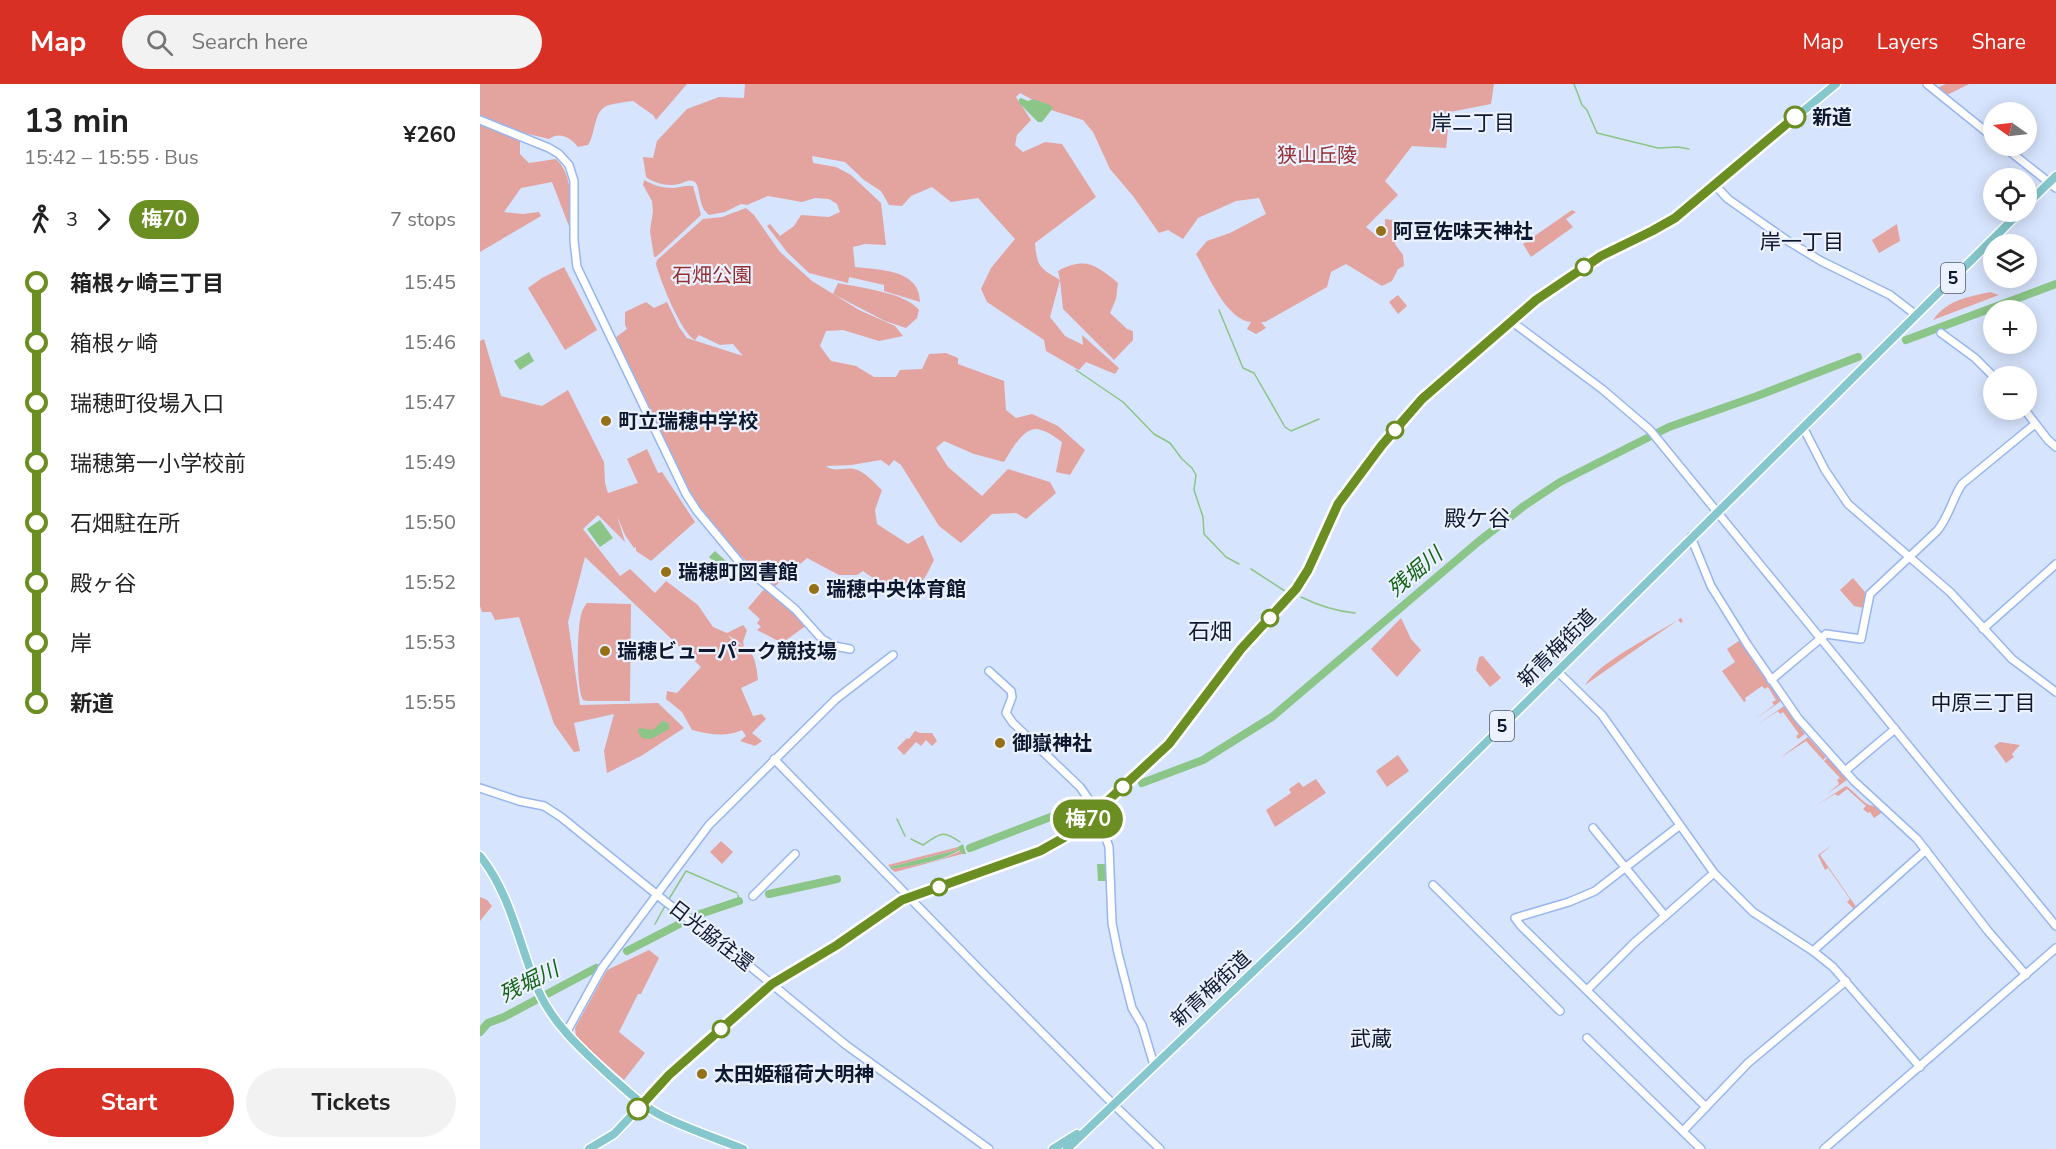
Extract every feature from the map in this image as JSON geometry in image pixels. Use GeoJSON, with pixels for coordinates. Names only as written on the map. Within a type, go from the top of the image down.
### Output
{"type":"FeatureCollection","features":[{"type":"Feature","properties":{"kind":"main road"},"geometry":{"type":"LineString","coordinates":[[589,1149],[614,1134],[669,1075],[772,984],[837,945],[909,897],[1046,849],[1074,832],[1169,744],[1241,649],[1296,589],[1308,570],[1336,507],[1385,441],[1422,399],[1540,296],[1589,263],[1667,223],[1836,84]]}},
{"type":"Feature","properties":{"kind":"main road"},"geometry":{"type":"LineString","coordinates":[[2037,196],[2054,182]]}},
{"type":"Feature","properties":{"kind":"main road","name":"新青梅街道"},"geometry":{"type":"LineString","coordinates":[[1067,1149],[1103,1110],[1113,1104],[1306,921],[2010,222]]}},
{"type":"Feature","properties":{"kind":"main road"},"geometry":{"type":"LineString","coordinates":[[480,856],[490,868],[506,899],[544,1002],[573,1041],[642,1104],[668,1119],[743,1149]]}},
{"type":"Feature","properties":{"kind":"main road"},"geometry":{"type":"LineString","coordinates":[[1053,1149],[1079,1135]]}},
{"type":"Feature","properties":{"kind":"main road"},"geometry":{"type":"LineString","coordinates":[[1073,1149],[1079,1135]]}},
{"type":"Feature","properties":{"kind":"main road","name":"新青梅街道"},"geometry":{"type":"LineString","coordinates":[[1060,1149],[1079,1135]]}},
{"type":"Feature","properties":{"kind":"street"},"geometry":{"type":"LineString","coordinates":[[1927,84],[1983,129]]}},
{"type":"Feature","properties":{"kind":"street"},"geometry":{"type":"LineString","coordinates":[[480,120],[549,148],[566,161],[574,181],[574,241],[577,267],[686,494],[697,511],[741,564],[795,609],[822,639],[834,646],[850,649]]}},
{"type":"Feature","properties":{"kind":"street"},"geometry":{"type":"LineString","coordinates":[[2017,156],[2054,182]]}},
{"type":"Feature","properties":{"kind":"street"},"geometry":{"type":"LineString","coordinates":[[1714,184],[1728,199],[1788,241],[1821,261],[1890,295],[1916,315]]}},
{"type":"Feature","properties":{"kind":"street"},"geometry":{"type":"LineString","coordinates":[[1511,321],[1602,389],[1650,430],[2056,926]]}},
{"type":"Feature","properties":{"kind":"street"},"geometry":{"type":"LineString","coordinates":[[1941,333],[1983,366]]}},
{"type":"Feature","properties":{"kind":"street"},"geometry":{"type":"LineString","coordinates":[[2032,420],[2056,447]]}},
{"type":"Feature","properties":{"kind":"street"},"geometry":{"type":"LineString","coordinates":[[1772,680],[1829,633],[1861,639],[1870,594],[1941,526],[1962,484],[2035,424]]}},
{"type":"Feature","properties":{"kind":"street"},"geometry":{"type":"LineString","coordinates":[[1803,427],[1837,490],[1848,504],[1950,592],[2012,659],[2056,692]]}},
{"type":"Feature","properties":{"kind":"street"},"geometry":{"type":"LineString","coordinates":[[1691,537],[1711,586],[1804,726],[1864,791],[1908,829],[1988,931],[2026,975]]}},
{"type":"Feature","properties":{"kind":"street"},"geometry":{"type":"LineString","coordinates":[[1983,629],[2056,564]]}},
{"type":"Feature","properties":{"kind":"street"},"geometry":{"type":"LineString","coordinates":[[566,1033],[602,968],[709,825],[836,699],[893,655]]}},
{"type":"Feature","properties":{"kind":"street"},"geometry":{"type":"LineString","coordinates":[[989,671],[1005,683],[1011,691],[1012,697],[1006,713],[1013,723],[1080,787],[1097,811],[1109,847],[1112,923],[1118,953],[1132,1008],[1142,1025],[1154,1065]]}},
{"type":"Feature","properties":{"kind":"street"},"geometry":{"type":"LineString","coordinates":[[1557,671],[1602,714],[1713,873],[1753,912],[1813,951],[1846,981],[1920,1067]]}},
{"type":"Feature","properties":{"kind":"street"},"geometry":{"type":"LineString","coordinates":[[1845,771],[1895,729]]}},
{"type":"Feature","properties":{"kind":"street"},"geometry":{"type":"LineString","coordinates":[[774,759],[1160,1149]]}},
{"type":"Feature","properties":{"kind":"street","name":"日光脇往還"},"geometry":{"type":"LineString","coordinates":[[480,788],[548,808],[693,921],[846,1045],[989,1149]]}},
{"type":"Feature","properties":{"kind":"street"},"geometry":{"type":"LineString","coordinates":[[1679,826],[1595,891],[1581,898],[1515,918],[1706,1107]]}},
{"type":"Feature","properties":{"kind":"street"},"geometry":{"type":"LineString","coordinates":[[1593,828],[1665,916]]}},
{"type":"Feature","properties":{"kind":"street"},"geometry":{"type":"LineString","coordinates":[[1813,951],[1926,850]]}},
{"type":"Feature","properties":{"kind":"street"},"geometry":{"type":"LineString","coordinates":[[753,896],[795,854]]}},
{"type":"Feature","properties":{"kind":"street"},"geometry":{"type":"LineString","coordinates":[[1587,990],[1634,943],[1713,873]]}},
{"type":"Feature","properties":{"kind":"street"},"geometry":{"type":"LineString","coordinates":[[1433,885],[1560,1011]]}},
{"type":"Feature","properties":{"kind":"street"},"geometry":{"type":"LineString","coordinates":[[1824,1149],[2056,948]]}},
{"type":"Feature","properties":{"kind":"street"},"geometry":{"type":"LineString","coordinates":[[1683,1131],[1748,1063],[1846,981]]}},
{"type":"Feature","properties":{"kind":"street"},"geometry":{"type":"LineString","coordinates":[[1587,1038],[1701,1149]]}},
{"type":"Feature","properties":{"kind":"green space"},"geometry":{"type":"Polygon","coordinates":[[[480,84],[687,84],[656,120],[653,115],[633,101],[604,107],[597,117],[588,145],[578,147],[569,138],[561,136],[549,139],[524,133],[520,140],[520,154],[529,163],[556,159],[566,174],[570,192],[570,229],[552,182],[521,188],[504,212],[523,214],[539,212],[541,216],[480,252],[480,84]]]}},
{"type":"Feature","properties":{"kind":"green space","name":"狭山丘陵"},"geometry":{"type":"Polygon","coordinates":[[[745,84],[1494,84],[1491,104],[1450,112],[1446,148],[1412,146],[1385,181],[1398,195],[1366,227],[1378,237],[1385,230],[1385,219],[1398,221],[1395,244],[1403,255],[1404,266],[1398,269],[1392,281],[1382,286],[1346,264],[1331,272],[1327,287],[1265,322],[1261,322],[1266,328],[1256,334],[1247,329],[1251,322],[1242,319],[1226,305],[1196,254],[1207,241],[1230,233],[1266,214],[1259,198],[1236,201],[1198,218],[1183,239],[1168,230],[1159,233],[1133,196],[1110,169],[1093,132],[1083,120],[1051,110],[1020,93],[1016,97],[1031,120],[1017,135],[1015,145],[1023,152],[1045,142],[1062,144],[1096,197],[1035,243],[1041,266],[1060,280],[1050,317],[1065,336],[1083,345],[1082,335],[1119,368],[1115,374],[1086,362],[1079,370],[1046,351],[1044,340],[987,302],[981,289],[991,268],[1015,239],[978,198],[951,202],[932,187],[911,196],[902,206],[889,205],[881,191],[864,180],[845,162],[812,156],[813,163],[836,167],[851,175],[881,203],[886,245],[865,244],[853,247],[855,267],[886,271],[906,277],[918,291],[920,302],[884,291],[884,285],[849,277],[848,283],[809,273],[787,252],[767,226],[770,224],[780,236],[794,226],[801,215],[829,217],[840,212],[837,204],[829,199],[815,198],[802,202],[768,196],[747,205],[741,204],[725,212],[709,215],[702,206],[696,183],[693,181],[666,185],[646,177],[643,157],[653,158],[657,141],[687,109],[719,97],[744,98],[745,84]]]}},
{"type":"Feature","properties":{"kind":"green space"},"geometry":{"type":"Polygon","coordinates":[[[1946,84],[1969,84],[1947,95],[1937,88],[1946,84]]]}},
{"type":"Feature","properties":{"kind":"green space"},"geometry":{"type":"Polygon","coordinates":[[[644,180],[665,187],[693,186],[701,215],[656,257],[654,257],[650,231],[652,201],[643,185],[644,180]]]}},
{"type":"Feature","properties":{"kind":"green space","name":"石畑公園"},"geometry":{"type":"Polygon","coordinates":[[[746,208],[754,215],[780,252],[812,281],[859,310],[895,326],[903,336],[879,341],[843,330],[826,331],[820,346],[831,361],[856,366],[874,377],[896,377],[900,370],[922,369],[929,354],[946,353],[958,358],[958,364],[1004,381],[1006,410],[1016,418],[1032,414],[1058,426],[1085,450],[1070,475],[1056,472],[1062,442],[1041,430],[1029,430],[1024,434],[1004,462],[974,454],[944,441],[936,448],[948,467],[982,496],[1008,469],[1050,482],[1056,493],[1026,519],[1016,513],[992,514],[961,543],[939,526],[901,465],[894,460],[889,466],[881,460],[826,466],[832,469],[854,469],[869,478],[882,490],[875,510],[877,524],[908,544],[923,535],[934,560],[921,582],[915,586],[901,588],[880,582],[863,571],[857,575],[839,575],[807,558],[773,588],[730,545],[692,497],[645,405],[615,338],[627,329],[625,312],[646,302],[654,308],[667,302],[687,338],[743,356],[733,344],[720,345],[699,335],[695,340],[689,335],[672,305],[656,264],[657,260],[703,219],[722,217],[746,208]]]}},
{"type":"Feature","properties":{"kind":"green space"},"geometry":{"type":"Polygon","coordinates":[[[1572,210],[1576,212],[1566,219],[1573,227],[1531,257],[1523,244],[1572,210]]]}},
{"type":"Feature","properties":{"kind":"green space"},"geometry":{"type":"Polygon","coordinates":[[[1897,224],[1900,241],[1879,253],[1872,240],[1897,224]]]}},
{"type":"Feature","properties":{"kind":"green space"},"geometry":{"type":"Polygon","coordinates":[[[1076,264],[1083,264],[1096,267],[1118,283],[1116,299],[1110,313],[1127,329],[1133,331],[1133,340],[1114,360],[1063,309],[1058,271],[1076,264]]]}},
{"type":"Feature","properties":{"kind":"green space"},"geometry":{"type":"Polygon","coordinates":[[[564,267],[597,330],[565,350],[528,288],[564,267]]]}},
{"type":"Feature","properties":{"kind":"green space"},"geometry":{"type":"Polygon","coordinates":[[[838,283],[904,299],[919,310],[917,318],[906,328],[885,321],[833,294],[838,283]]]}},
{"type":"Feature","properties":{"kind":"green space"},"geometry":{"type":"Polygon","coordinates":[[[1990,292],[1999,295],[1933,320],[1951,304],[1990,292]]]}},
{"type":"Feature","properties":{"kind":"green space"},"geometry":{"type":"Polygon","coordinates":[[[1398,295],[1407,306],[1398,314],[1389,302],[1398,295]]]}},
{"type":"Feature","properties":{"kind":"green space"},"geometry":{"type":"Polygon","coordinates":[[[484,339],[501,396],[542,406],[568,390],[604,462],[608,493],[638,483],[627,459],[647,449],[658,473],[662,472],[695,522],[651,561],[636,551],[636,547],[634,548],[625,535],[617,516],[625,542],[598,515],[583,529],[620,576],[630,569],[655,593],[666,581],[698,605],[713,627],[727,633],[743,625],[747,630],[743,642],[753,657],[758,680],[741,688],[753,716],[762,714],[766,719],[752,733],[762,741],[755,746],[740,741],[746,736],[742,730],[723,735],[692,730],[682,712],[666,699],[667,691],[677,693],[701,667],[585,557],[568,622],[580,705],[658,703],[684,728],[641,756],[607,773],[604,751],[614,714],[574,723],[580,751],[574,752],[554,724],[519,617],[495,620],[491,612],[482,612],[480,606],[480,341],[484,339]]]}},
{"type":"Feature","properties":{"kind":"green space"},"geometry":{"type":"Polygon","coordinates":[[[1853,578],[1865,592],[1864,608],[1854,606],[1840,590],[1853,578]]]}},
{"type":"Feature","properties":{"kind":"green space"},"geometry":{"type":"Polygon","coordinates":[[[766,587],[807,625],[782,643],[757,630],[761,627],[757,623],[760,619],[748,608],[766,587]]]}},
{"type":"Feature","properties":{"kind":"green space","name":"瑞穂ビューパーク競技場"},"geometry":{"type":"Polygon","coordinates":[[[587,603],[631,604],[630,701],[583,700],[579,684],[578,645],[581,615],[587,603]]]}},
{"type":"Feature","properties":{"kind":"green space"},"geometry":{"type":"Polygon","coordinates":[[[1401,618],[1411,639],[1421,650],[1397,677],[1371,649],[1401,618]]]}},
{"type":"Feature","properties":{"kind":"green space"},"geometry":{"type":"Polygon","coordinates":[[[1681,618],[1683,621],[1681,623],[1678,620],[1585,685],[1602,667],[1681,618]]]}},
{"type":"Feature","properties":{"kind":"green space"},"geometry":{"type":"Polygon","coordinates":[[[1740,640],[1781,701],[1754,720],[1774,705],[1772,702],[1776,700],[1768,687],[1765,689],[1762,686],[1745,698],[1744,702],[1722,671],[1735,662],[1727,649],[1740,640]]]}},
{"type":"Feature","properties":{"kind":"green space"},"geometry":{"type":"Polygon","coordinates":[[[1483,656],[1501,678],[1490,687],[1476,670],[1479,657],[1483,656]]]}},
{"type":"Feature","properties":{"kind":"green space"},"geometry":{"type":"Polygon","coordinates":[[[1784,706],[1805,734],[1798,739],[1796,736],[1799,734],[1783,712],[1780,714],[1778,711],[1757,725],[1784,706]]]}},
{"type":"Feature","properties":{"kind":"green space"},"geometry":{"type":"Polygon","coordinates":[[[915,731],[932,733],[937,741],[932,746],[926,740],[921,746],[916,742],[904,755],[897,748],[915,731]]]}},
{"type":"Feature","properties":{"kind":"green space"},"geometry":{"type":"Polygon","coordinates":[[[1808,737],[1826,757],[1823,760],[1806,741],[1780,758],[1808,737]]]}},
{"type":"Feature","properties":{"kind":"green space"},"geometry":{"type":"Polygon","coordinates":[[[2000,742],[2020,745],[2012,754],[2014,757],[2006,763],[1994,746],[2000,742]]]}},
{"type":"Feature","properties":{"kind":"green space"},"geometry":{"type":"Polygon","coordinates":[[[1398,755],[1409,771],[1387,787],[1376,771],[1398,755]]]}},
{"type":"Feature","properties":{"kind":"green space"},"geometry":{"type":"Polygon","coordinates":[[[1827,758],[1871,802],[1847,780],[1827,794],[1839,784],[1837,780],[1840,778],[1824,761],[1827,758]]]}},
{"type":"Feature","properties":{"kind":"green space"},"geometry":{"type":"Polygon","coordinates":[[[1316,779],[1326,793],[1275,827],[1266,810],[1291,793],[1289,789],[1299,782],[1303,787],[1316,779]]]}},
{"type":"Feature","properties":{"kind":"green space"},"geometry":{"type":"Polygon","coordinates":[[[1846,786],[1869,805],[1878,806],[1884,811],[1874,818],[1870,812],[1863,809],[1866,806],[1847,789],[1838,796],[1835,794],[1814,807],[1846,786]]]}},
{"type":"Feature","properties":{"kind":"green space"},"geometry":{"type":"Polygon","coordinates":[[[721,841],[733,852],[722,864],[710,852],[721,841]]]}},
{"type":"Feature","properties":{"kind":"green space"},"geometry":{"type":"Polygon","coordinates":[[[1832,845],[1820,855],[1857,908],[1855,910],[1847,902],[1850,899],[1828,868],[1825,870],[1818,855],[1832,845]]]}},
{"type":"Feature","properties":{"kind":"green space"},"geometry":{"type":"Polygon","coordinates":[[[958,847],[957,850],[890,867],[888,865],[958,847]]]}},
{"type":"Feature","properties":{"kind":"green space"},"geometry":{"type":"Polygon","coordinates":[[[961,850],[962,854],[895,872],[891,869],[936,860],[961,850]]]}},
{"type":"Feature","properties":{"kind":"green space"},"geometry":{"type":"Polygon","coordinates":[[[480,897],[492,906],[480,921],[480,897]]]}},
{"type":"Feature","properties":{"kind":"green space"},"geometry":{"type":"Polygon","coordinates":[[[649,950],[659,958],[619,1032],[645,1053],[624,1080],[576,1038],[575,1028],[607,970],[649,950]]]}},
{"type":"Feature","properties":{"kind":"shaded area"},"geometry":{"type":"Polygon","coordinates":[[[1021,98],[1028,101],[1033,99],[1053,108],[1042,122],[1038,122],[1019,103],[1021,98]]]}},
{"type":"Feature","properties":{"kind":"shaded area"},"geometry":{"type":"Polygon","coordinates":[[[529,352],[534,361],[520,370],[514,361],[529,352]]]}},
{"type":"Feature","properties":{"kind":"shaded area"},"geometry":{"type":"Polygon","coordinates":[[[600,520],[613,538],[600,547],[587,529],[600,520]]]}},
{"type":"Feature","properties":{"kind":"shaded area"},"geometry":{"type":"Polygon","coordinates":[[[715,551],[727,562],[721,569],[709,557],[715,551]]]}},
{"type":"Feature","properties":{"kind":"shaded area"},"geometry":{"type":"Polygon","coordinates":[[[662,721],[669,723],[669,729],[651,739],[642,738],[638,732],[639,728],[653,730],[662,721]]]}},
{"type":"Feature","properties":{"kind":"shaded area"},"geometry":{"type":"Polygon","coordinates":[[[963,844],[966,854],[962,854],[960,850],[927,862],[891,869],[890,867],[957,850],[963,844]]]}},
{"type":"Feature","properties":{"kind":"shaded area"},"geometry":{"type":"Polygon","coordinates":[[[1097,864],[1105,864],[1107,881],[1098,881],[1097,864]]]}},
{"type":"Feature","properties":{"kind":"waterway"},"geometry":{"type":"LineString","coordinates":[[1574,84],[1597,133],[1658,148],[1689,149]]}},
{"type":"Feature","properties":{"kind":"waterway","name":"残堀川"},"geometry":{"type":"LineString","coordinates":[[1906,340],[2056,284]]}},
{"type":"Feature","properties":{"kind":"waterway"},"geometry":{"type":"LineString","coordinates":[[1219,310],[1243,368],[1254,373],[1285,427],[1291,431],[1319,419]]}},
{"type":"Feature","properties":{"kind":"waterway","name":"残堀川"},"geometry":{"type":"LineString","coordinates":[[1142,783],[1203,760],[1272,717],[1478,542],[1524,506],[1560,482],[1669,427],[1858,357]]}},
{"type":"Feature","properties":{"kind":"waterway"},"geometry":{"type":"LineString","coordinates":[[1076,370],[1123,402],[1154,434],[1170,443],[1192,468],[1196,475],[1194,490],[1203,517],[1204,534],[1226,557],[1239,564]]}},
{"type":"Feature","properties":{"kind":"waterway"},"geometry":{"type":"LineString","coordinates":[[1251,569],[1288,593]]}},
{"type":"Feature","properties":{"kind":"waterway"},"geometry":{"type":"LineString","coordinates":[[1301,597],[1327,608],[1355,613]]}},
{"type":"Feature","properties":{"kind":"waterway","name":"残堀川"},"geometry":{"type":"LineString","coordinates":[[970,848],[1087,803]]}},
{"type":"Feature","properties":{"kind":"waterway"},"geometry":{"type":"LineString","coordinates":[[897,819],[905,836]]}},
{"type":"Feature","properties":{"kind":"waterway"},"geometry":{"type":"LineString","coordinates":[[911,839],[923,845],[940,834],[944,834],[960,842]]}},
{"type":"Feature","properties":{"kind":"waterway"},"geometry":{"type":"LineString","coordinates":[[669,899],[686,871],[737,893]]}},
{"type":"Feature","properties":{"kind":"waterway","name":"残堀川"},"geometry":{"type":"LineString","coordinates":[[769,894],[837,879]]}},
{"type":"Feature","properties":{"kind":"waterway","name":"残堀川"},"geometry":{"type":"LineString","coordinates":[[738,895],[739,901]]}},
{"type":"Feature","properties":{"kind":"waterway","name":"残堀川"},"geometry":{"type":"LineString","coordinates":[[627,951],[697,915],[739,901]]}},
{"type":"Feature","properties":{"kind":"waterway"},"geometry":{"type":"LineString","coordinates":[[655,924],[665,906]]}},
{"type":"Feature","properties":{"kind":"waterway","name":"残堀川"},"geometry":{"type":"LineString","coordinates":[[480,1032],[488,1023],[504,1017],[596,968]]}},
{"type":"Feature","properties":{"kind":"bus line","name":"梅70"},"geometry":{"type":"LineString","coordinates":[[638,1109],[669,1075],[772,984],[837,945],[902,900],[1040,851],[1074,832],[1169,744],[1241,649],[1302,582],[1338,504],[1382,445],[1422,399],[1540,296],[1601,256],[1675,218],[1795,117]]}},
{"type":"Feature","properties":{"kind":"place","name":"新道"},"geometry":{"type":"Point","coordinates":[1795,117]}},
{"type":"Feature","properties":{"kind":"place","name":"阿豆佐味天神社"},"geometry":{"type":"Point","coordinates":[1381,231]}},
{"type":"Feature","properties":{"kind":"place","name":"町立瑞穂中学校"},"geometry":{"type":"Point","coordinates":[606,421]}},
{"type":"Feature","properties":{"kind":"place","name":"瑞穂町図書館"},"geometry":{"type":"Point","coordinates":[666,572]}},
{"type":"Feature","properties":{"kind":"place","name":"瑞穂中央体育館"},"geometry":{"type":"Point","coordinates":[814,589]}},
{"type":"Feature","properties":{"kind":"place","name":"瑞穂ビューパーク競技場"},"geometry":{"type":"Point","coordinates":[605,651]}},
{"type":"Feature","properties":{"kind":"place","name":"御嶽神社"},"geometry":{"type":"Point","coordinates":[1000,743]}},
{"type":"Feature","properties":{"kind":"place","name":"太田姫稲荷大明神"},"geometry":{"type":"Point","coordinates":[702,1074]}},
{"type":"Feature","properties":{"kind":"district","name":"岸二丁目"},"geometry":{"type":"Point","coordinates":[1473,123]}},
{"type":"Feature","properties":{"kind":"district","name":"岸一丁目"},"geometry":{"type":"Point","coordinates":[1802,242]}},
{"type":"Feature","properties":{"kind":"district","name":"殿ケ谷"},"geometry":{"type":"Point","coordinates":[1477,519]}},
{"type":"Feature","properties":{"kind":"district","name":"石畑"},"geometry":{"type":"Point","coordinates":[1210,632]}},
{"type":"Feature","properties":{"kind":"district","name":"中原三丁目"},"geometry":{"type":"Point","coordinates":[1983,703]}},
{"type":"Feature","properties":{"kind":"district","name":"武蔵"},"geometry":{"type":"Point","coordinates":[1371,1039]}}]}
